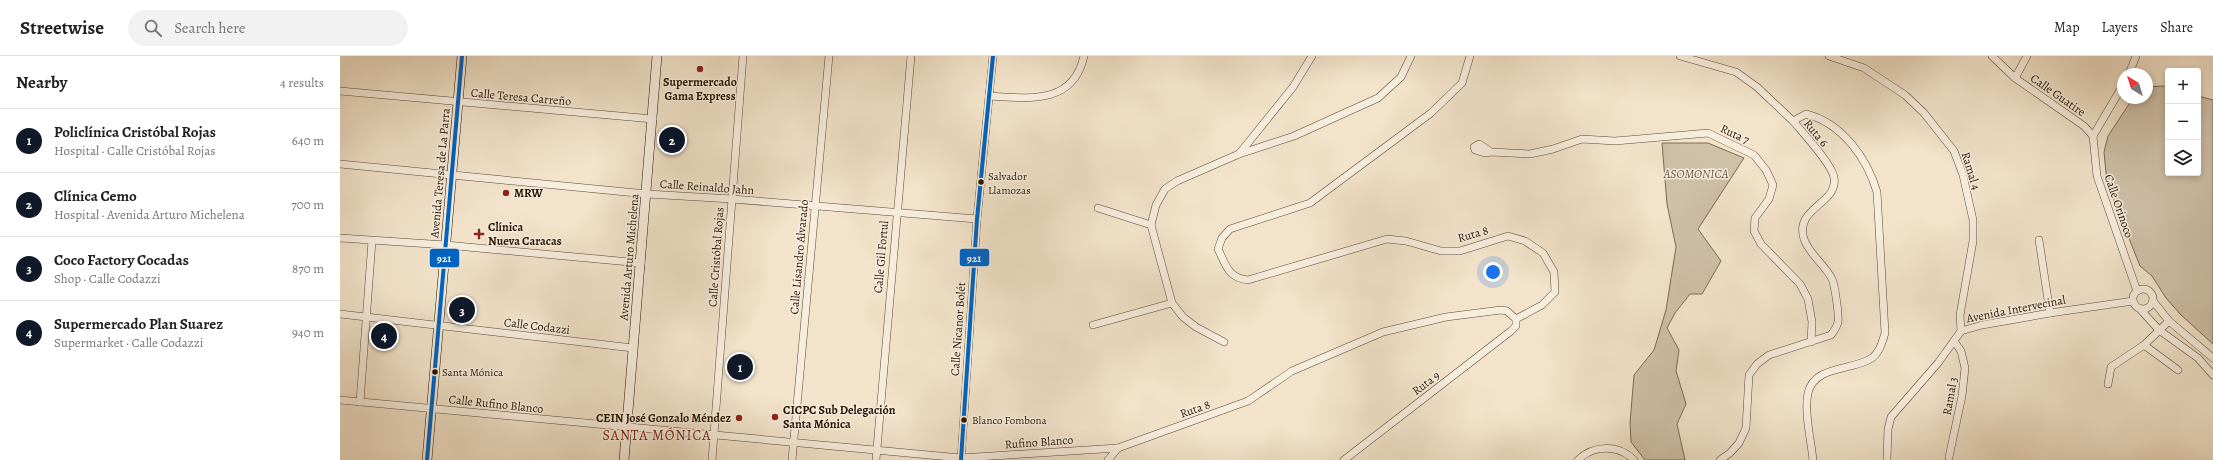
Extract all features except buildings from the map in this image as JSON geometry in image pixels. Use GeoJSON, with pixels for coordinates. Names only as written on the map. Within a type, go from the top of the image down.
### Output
{"type":"FeatureCollection","features":[{"type":"Feature","properties":{"kind":"street","name":"Avenida Teresa de La Parra"},"geometry":{"type":"LineString","coordinates":[[427,460],[462,56]]}},
{"type":"Feature","properties":{"kind":"street","name":"Avenida Arturo Michelena"},"geometry":{"type":"LineString","coordinates":[[624,460],[647,194],[657,56]]}},
{"type":"Feature","properties":{"kind":"street","name":"Calle Cristóbal Rojas"},"geometry":{"type":"LineString","coordinates":[[712,460],[743,56]]}},
{"type":"Feature","properties":{"kind":"street","name":"Calle Lisandro Alvarado"},"geometry":{"type":"LineString","coordinates":[[792,460],[829,56]]}},
{"type":"Feature","properties":{"kind":"street","name":"Calle Gil Fortul"},"geometry":{"type":"LineString","coordinates":[[876,460],[910,56]]}},
{"type":"Feature","properties":{"kind":"street","name":"Calle Nicanor Bolét"},"geometry":{"type":"LineString","coordinates":[[961,459],[977,219],[993,56]]}},
{"type":"Feature","properties":{"kind":"street"},"geometry":{"type":"LineString","coordinates":[[989,96],[1040,98],[1056,93],[1072,80],[1084,56]]}},
{"type":"Feature","properties":{"kind":"street"},"geometry":{"type":"LineString","coordinates":[[1239,154],[1293,87],[1312,56]]}},
{"type":"Feature","properties":{"kind":"street"},"geometry":{"type":"LineString","coordinates":[[1224,342],[1196,327],[1183,317],[1172,303],[1151,225],[1156,205],[1165,189],[1177,181],[1239,154],[1294,136],[1378,98],[1401,77],[1411,56]]}},
{"type":"Feature","properties":{"kind":"street","name":"Ruta 8"},"geometry":{"type":"LineString","coordinates":[[1118,448],[1248,401],[1292,371],[1383,332],[1446,317],[1501,310],[1507,311],[1516,319],[1542,305],[1555,292],[1554,272],[1543,253],[1525,241],[1508,236],[1460,250],[1441,251],[1406,241],[1387,239],[1248,280],[1238,279],[1228,271],[1218,249],[1222,238],[1230,230],[1310,203],[1431,114],[1462,83],[1470,56]]}},
{"type":"Feature","properties":{"kind":"street"},"geometry":{"type":"LineString","coordinates":[[1680,56],[1736,72],[1757,87],[1792,121]]}},
{"type":"Feature","properties":{"kind":"street","name":"Ramal 4"},"geometry":{"type":"LineString","coordinates":[[1829,56],[1864,68],[1905,95],[1924,113],[1954,151],[1963,175],[1973,220],[1973,241],[1960,315],[1961,331]]}},
{"type":"Feature","properties":{"kind":"street","name":"Calle Guatire"},"geometry":{"type":"LineString","coordinates":[[1992,56],[2015,78],[2084,126],[2094,136]]}},
{"type":"Feature","properties":{"kind":"street"},"geometry":{"type":"LineString","coordinates":[[2015,78],[2027,56]]}},
{"type":"Feature","properties":{"kind":"street"},"geometry":{"type":"LineString","coordinates":[[2132,68],[2136,56]]}},
{"type":"Feature","properties":{"kind":"street","name":"Calle Teresa Carreño"},"geometry":{"type":"LineString","coordinates":[[340,91],[653,119]]}},
{"type":"Feature","properties":{"kind":"street"},"geometry":{"type":"LineString","coordinates":[[2094,136],[2117,96]]}},
{"type":"Feature","properties":{"kind":"street","name":"Ruta 6"},"geometry":{"type":"LineString","coordinates":[[1720,460],[1730,453],[1739,442],[1746,428],[1749,375],[1757,364],[1769,355],[1831,335],[1836,328],[1838,320],[1832,280],[1804,239],[1803,225],[1808,213],[1828,196],[1834,186],[1834,177],[1829,167],[1792,121],[1806,114],[1817,117],[1839,132],[1860,154],[1874,180],[1878,192],[1885,334],[1881,347],[1873,357],[1860,363],[1821,375],[1813,382],[1808,392],[1807,407],[1813,460]]}},
{"type":"Feature","properties":{"kind":"street","name":"Ruta 7"},"geometry":{"type":"LineString","coordinates":[[1491,152],[1530,154],[1553,149],[1582,139],[1615,141],[1708,134],[1754,155],[1766,170],[1772,185],[1769,199],[1755,218],[1754,231],[1761,244],[1800,284],[1808,299],[1812,322],[1811,342]]}},
{"type":"Feature","properties":{"kind":"street","name":"Calle Orinoco"},"geometry":{"type":"LineString","coordinates":[[2094,136],[2097,176],[2137,291]]}},
{"type":"Feature","properties":{"kind":"street","name":"Calle Reinaldo Jahn"},"geometry":{"type":"LineString","coordinates":[[340,164],[647,194],[896,211],[977,219]]}},
{"type":"Feature","properties":{"kind":"street"},"geometry":{"type":"LineString","coordinates":[[1098,208],[1151,225]]}},
{"type":"Feature","properties":{"kind":"street"},"geometry":{"type":"LineString","coordinates":[[340,238],[446,245],[641,263]]}},
{"type":"Feature","properties":{"kind":"street"},"geometry":{"type":"LineString","coordinates":[[2039,240],[2050,313]]}},
{"type":"Feature","properties":{"kind":"street"},"geometry":{"type":"LineString","coordinates":[[360,402],[372,241]]}},
{"type":"Feature","properties":{"kind":"street"},"geometry":{"type":"LineString","coordinates":[[2213,358],[2168,321],[2153,301],[2152,294],[2147,290],[2137,291],[2134,294],[2133,301],[2159,330],[2198,358],[2213,375]]}},
{"type":"Feature","properties":{"kind":"street","name":"Avenida Intervecinal"},"geometry":{"type":"LineString","coordinates":[[1887,460],[1888,429],[1891,417],[1938,363],[1961,331],[1982,325],[2050,313],[2133,301]]}},
{"type":"Feature","properties":{"kind":"street"},"geometry":{"type":"LineString","coordinates":[[2140,310],[2149,308],[2153,301]]}},
{"type":"Feature","properties":{"kind":"street"},"geometry":{"type":"LineString","coordinates":[[1093,325],[1172,303]]}},
{"type":"Feature","properties":{"kind":"street"},"geometry":{"type":"LineString","coordinates":[[340,314],[366,316]]}},
{"type":"Feature","properties":{"kind":"street","name":"Calle Codazzi"},"geometry":{"type":"LineString","coordinates":[[366,316],[439,326],[633,348]]}},
{"type":"Feature","properties":{"kind":"street","name":"Ruta 9"},"geometry":{"type":"LineString","coordinates":[[1344,460],[1511,331],[1516,326],[1516,319]]}},
{"type":"Feature","properties":{"kind":"street"},"geometry":{"type":"LineString","coordinates":[[2108,384],[2111,367],[2144,345],[2168,321]]}},
{"type":"Feature","properties":{"kind":"street","name":"Ramal 3"},"geometry":{"type":"LineString","coordinates":[[1949,457],[1962,396],[1965,368],[1961,351],[1954,341]]}},
{"type":"Feature","properties":{"kind":"street"},"geometry":{"type":"LineString","coordinates":[[2144,345],[2178,370]]}},
{"type":"Feature","properties":{"kind":"street","name":"Calle Rufino Blanco"},"geometry":{"type":"LineString","coordinates":[[340,400],[626,427]]}},
{"type":"Feature","properties":{"kind":"street","name":"Rufino Blanco"},"geometry":{"type":"LineString","coordinates":[[626,427],[961,459],[1118,448]]}},
{"type":"Feature","properties":{"kind":"street"},"geometry":{"type":"LineString","coordinates":[[1108,460],[1118,448]]}},
{"type":"Feature","properties":{"kind":"street"},"geometry":{"type":"LineString","coordinates":[[1578,460],[1585,454],[1597,448],[1616,449],[1634,460]]}},
{"type":"Feature","properties":{"kind":"green space"},"geometry":{"type":"Polygon","coordinates":[[[2165,86],[2165,176],[2201,176],[2201,97],[2213,100],[2213,344],[2181,315],[2166,298],[2152,276],[2140,266],[2107,183],[2104,152],[2108,136],[2129,104],[2153,104],[2153,87],[2165,86]]]}},
{"type":"Feature","properties":{"kind":"green space","name":"ASOMONICA"},"geometry":{"type":"Polygon","coordinates":[[[1662,143],[1708,143],[1744,158],[1698,229],[1721,261],[1702,294],[1690,294],[1675,313],[1667,328],[1679,350],[1676,371],[1686,404],[1677,424],[1685,460],[1645,460],[1631,442],[1630,423],[1634,375],[1654,350],[1666,310],[1676,247],[1667,204],[1662,143]]]}},
{"type":"Feature","properties":{"kind":"transit line","name":"921"},"geometry":{"type":"LineString","coordinates":[[427,460],[462,56]]}},
{"type":"Feature","properties":{"kind":"transit line","name":"921"},"geometry":{"type":"LineString","coordinates":[[961,460],[977,219],[993,56]]}},
{"type":"Feature","properties":{"kind":"place","name":"Supermercado Gama Express"},"geometry":{"type":"Point","coordinates":[700,69]}},
{"type":"Feature","properties":{"kind":"place","name":"Clínica Cemo"},"geometry":{"type":"Point","coordinates":[672,140]}},
{"type":"Feature","properties":{"kind":"place","name":"Salvador Llamozas"},"geometry":{"type":"Point","coordinates":[981,182]}},
{"type":"Feature","properties":{"kind":"place","name":"MRW"},"geometry":{"type":"Point","coordinates":[506,193]}},
{"type":"Feature","properties":{"kind":"place","name":"Clínica Nueva Caracas"},"geometry":{"type":"Point","coordinates":[479,234]}},
{"type":"Feature","properties":{"kind":"place","name":"Coco Factory Cocadas"},"geometry":{"type":"Point","coordinates":[462,310]}},
{"type":"Feature","properties":{"kind":"place","name":"Supermercado Plan Suarez"},"geometry":{"type":"Point","coordinates":[384,336]}},
{"type":"Feature","properties":{"kind":"place","name":"Policlínica Cristóbal Rojas"},"geometry":{"type":"Point","coordinates":[740,367]}},
{"type":"Feature","properties":{"kind":"place","name":"Santa Mónica"},"geometry":{"type":"Point","coordinates":[435,372]}},
{"type":"Feature","properties":{"kind":"place","name":"CICPC Sub Delegación Santa Mónica"},"geometry":{"type":"Point","coordinates":[775,417]}},
{"type":"Feature","properties":{"kind":"place","name":"CEIN José Gonzalo Méndez"},"geometry":{"type":"Point","coordinates":[739,418]}},
{"type":"Feature","properties":{"kind":"place","name":"Blanco Fombona"},"geometry":{"type":"Point","coordinates":[964,420]}},
{"type":"Feature","properties":{"kind":"district","name":"SANTA MÓNICA"},"geometry":{"type":"Point","coordinates":[657,435]}}]}
